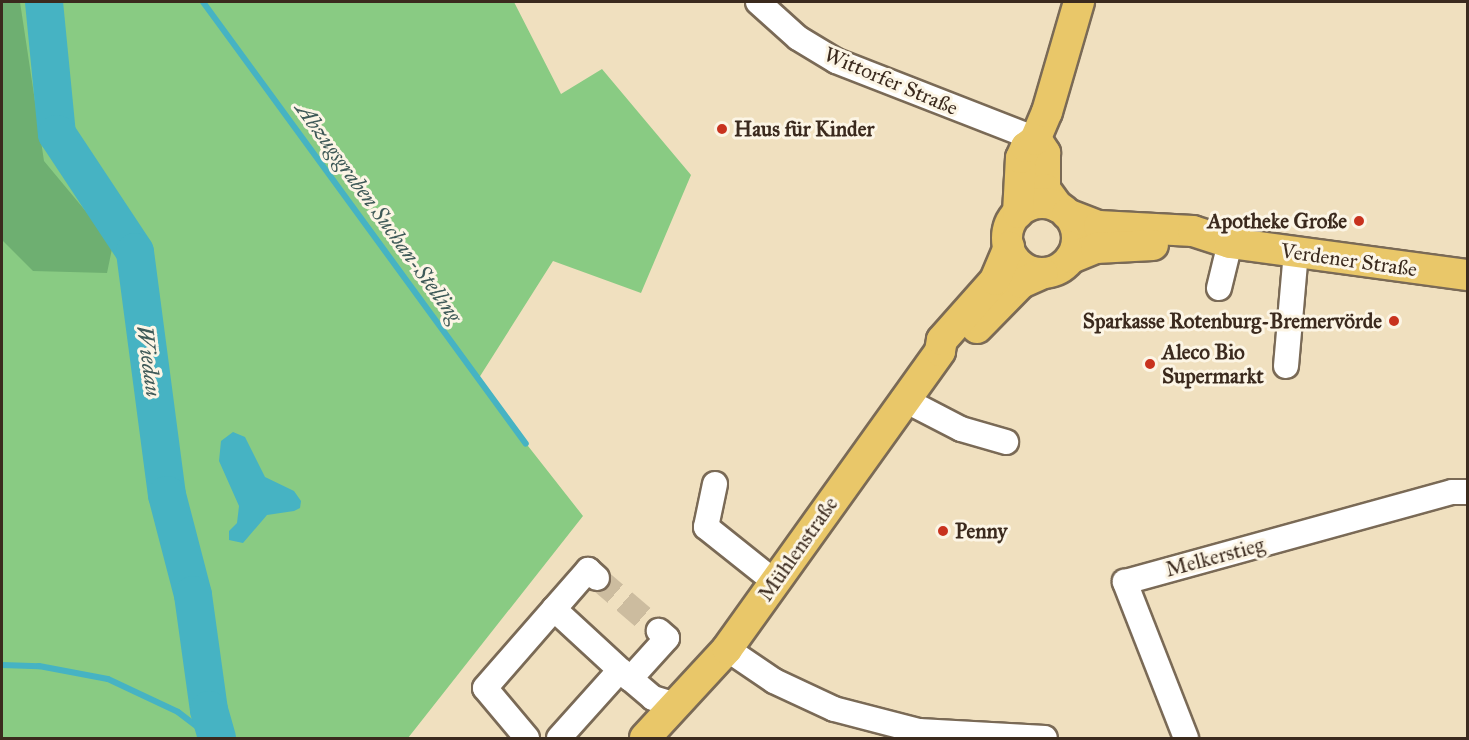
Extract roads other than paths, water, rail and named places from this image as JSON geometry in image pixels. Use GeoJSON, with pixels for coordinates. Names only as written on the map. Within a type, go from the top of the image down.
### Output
{"type":"FeatureCollection","features":[{"type":"Feature","properties":{"kind":"main road"},"geometry":{"type":"LineString","coordinates":[[1036,139],[1045,153],[1045,189],[1063,211],[1077,235],[1071,258],[1058,269],[1043,273],[1020,265],[1009,247],[1009,229],[1018,213],[1021,158],[1026,147],[1036,139],[1079,2]]}},
{"type":"Feature","properties":{"kind":"main road"},"geometry":{"type":"LineString","coordinates":[[1018,213],[1037,204],[1063,211]]}},
{"type":"Feature","properties":{"kind":"main road","name":"Verdener Straße"},"geometry":{"type":"LineString","coordinates":[[1063,211],[1100,226],[1193,231],[1230,243],[1467,275]]}},
{"type":"Feature","properties":{"kind":"main road","name":"Verdener Straße"},"geometry":{"type":"LineString","coordinates":[[1071,258],[1100,248],[1213,248],[1230,243]]}},
{"type":"Feature","properties":{"kind":"main road","name":"Mühlenstraße"},"geometry":{"type":"LineString","coordinates":[[645,738],[728,649],[903,399],[940,351],[942,339],[995,280],[1009,247]]}},
{"type":"Feature","properties":{"kind":"main road","name":"Mühlenstraße"},"geometry":{"type":"LineString","coordinates":[[940,351],[950,350],[975,330],[1024,280],[1043,273]]}},
{"type":"Feature","properties":{"kind":"street","name":"Wittorfer Straße"},"geometry":{"type":"LineString","coordinates":[[758,2],[798,39],[836,61],[1036,139]]}},
{"type":"Feature","properties":{"kind":"street"},"geometry":{"type":"LineString","coordinates":[[1219,288],[1230,243]]}},
{"type":"Feature","properties":{"kind":"street"},"geometry":{"type":"LineString","coordinates":[[1286,366],[1296,252]]}},
{"type":"Feature","properties":{"kind":"street"},"geometry":{"type":"LineString","coordinates":[[903,399],[961,429],[1005,442]]}},
{"type":"Feature","properties":{"kind":"street"},"geometry":{"type":"LineString","coordinates":[[715,484],[706,527],[775,582]]}},
{"type":"Feature","properties":{"kind":"street","name":"Melkerstieg"},"geometry":{"type":"LineString","coordinates":[[1186,738],[1125,582],[1452,492],[1467,492]]}},
{"type":"Feature","properties":{"kind":"street"},"geometry":{"type":"LineString","coordinates":[[526,738],[485,688],[588,570],[597,578]]}},
{"type":"Feature","properties":{"kind":"street"},"geometry":{"type":"LineString","coordinates":[[554,609],[653,698],[676,705]]}},
{"type":"Feature","properties":{"kind":"street"},"geometry":{"type":"LineString","coordinates":[[559,738],[625,674],[667,638],[658,631]]}},
{"type":"Feature","properties":{"kind":"street"},"geometry":{"type":"LineString","coordinates":[[728,649],[774,681],[834,709],[919,731],[1045,738]]}},
{"type":"Feature","properties":{"kind":"water"},"geometry":{"type":"Polygon","coordinates":[[[233,432],[245,437],[265,477],[294,491],[301,501],[300,508],[294,511],[267,515],[243,543],[229,540],[229,531],[237,523],[239,506],[219,461],[221,441],[233,432]]]}},
{"type":"Feature","properties":{"kind":"waterway","name":"Wiedau"},"geometry":{"type":"LineString","coordinates":[[44,2],[57,134],[135,252],[167,495],[193,595],[209,710],[217,738]]}},
{"type":"Feature","properties":{"kind":"waterway","name":"Abzugsgraben Suchan-Stelling"},"geometry":{"type":"LineString","coordinates":[[203,2],[526,444]]}},
{"type":"Feature","properties":{"kind":"waterway"},"geometry":{"type":"LineString","coordinates":[[2,665],[39,666],[108,679],[178,712],[212,738]]}},
{"type":"Feature","properties":{"kind":"tunnel"},"geometry":{"type":"LineString","coordinates":[[597,578],[659,631]]}},
{"type":"Feature","properties":{"kind":"place","name":"Haus für Kinder"},"geometry":{"type":"Point","coordinates":[722,129]}},
{"type":"Feature","properties":{"kind":"place","name":"Apotheke Große"},"geometry":{"type":"Point","coordinates":[1359,221]}},
{"type":"Feature","properties":{"kind":"place","name":"Sparkasse Rotenburg-Bremervörde"},"geometry":{"type":"Point","coordinates":[1394,321]}},
{"type":"Feature","properties":{"kind":"place","name":"Aleco Bio Supermarkt"},"geometry":{"type":"Point","coordinates":[1150,364]}},
{"type":"Feature","properties":{"kind":"place","name":"Penny"},"geometry":{"type":"Point","coordinates":[943,531]}}]}
